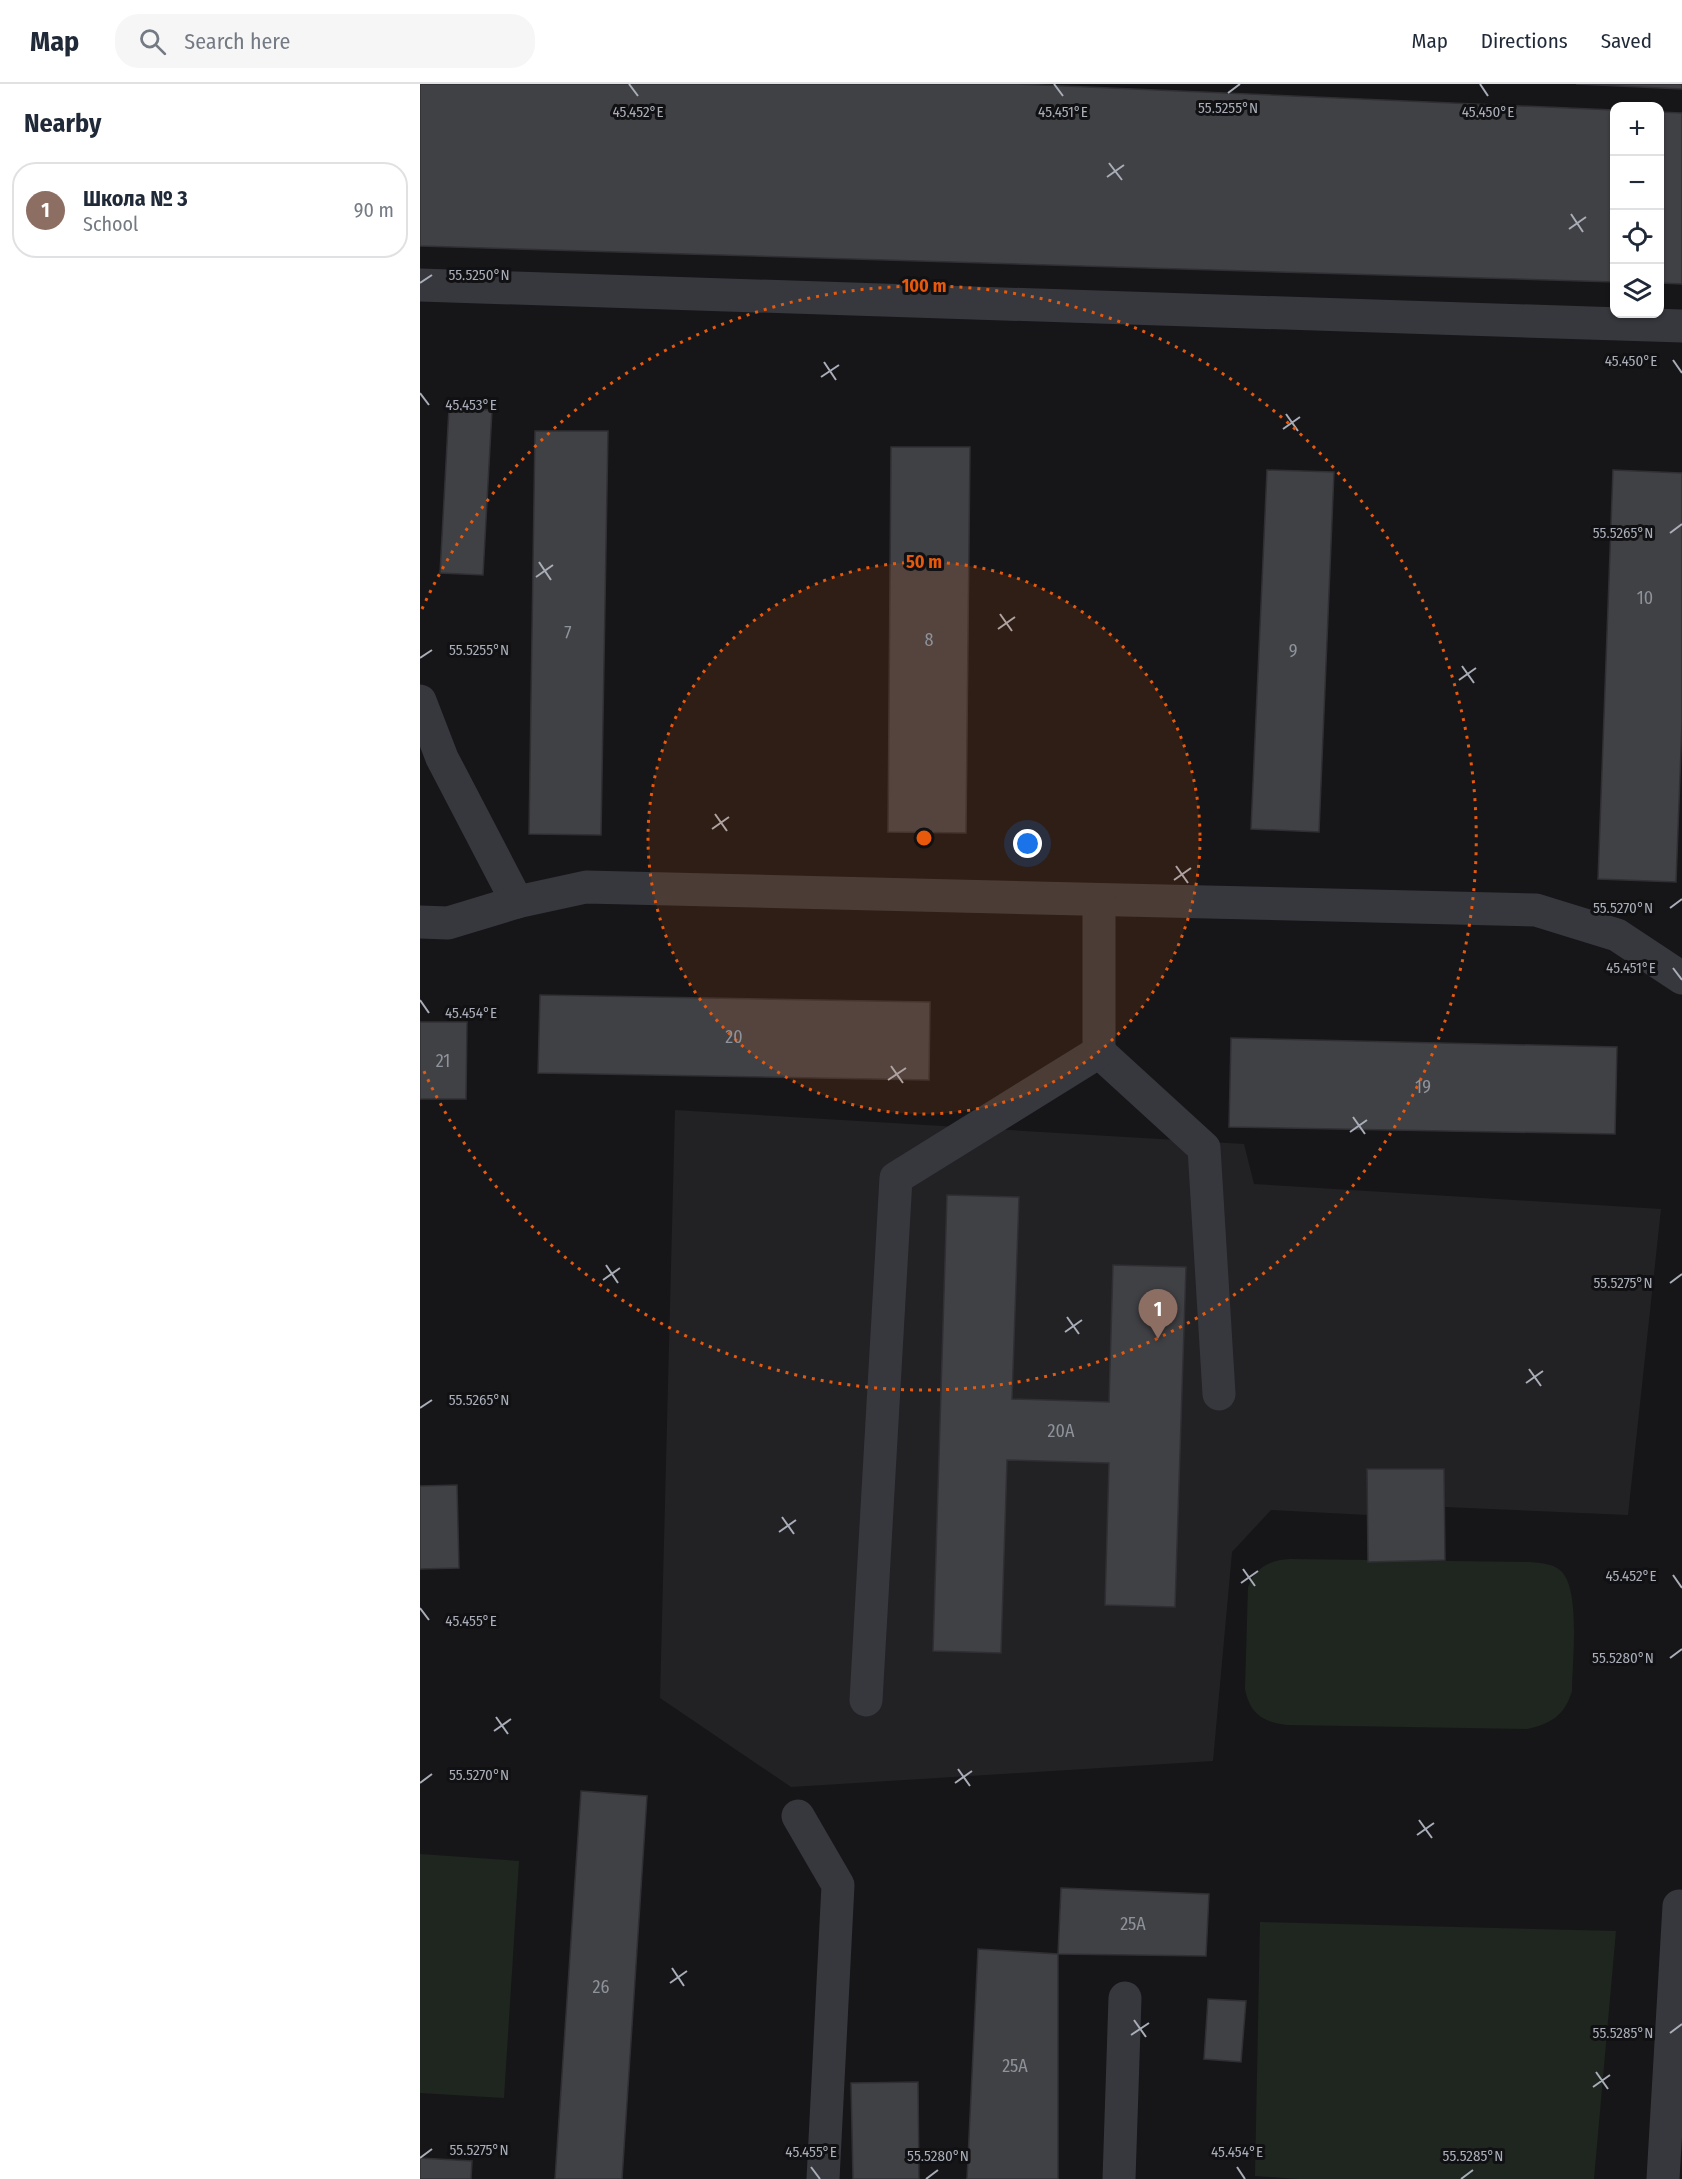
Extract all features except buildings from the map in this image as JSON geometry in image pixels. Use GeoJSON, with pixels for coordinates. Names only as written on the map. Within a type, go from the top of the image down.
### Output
{"type":"FeatureCollection","features":[{"type":"Feature","properties":{"kind":"street"},"geometry":{"type":"LineString","coordinates":[[420,285],[1682,326]]}},
{"type":"Feature","properties":{"kind":"street"},"geometry":{"type":"LineString","coordinates":[[420,701],[442,758],[517,902]]}},
{"type":"Feature","properties":{"kind":"street"},"geometry":{"type":"LineString","coordinates":[[420,922],[448,923],[517,902],[586,887],[1536,910],[1617,935],[1682,978]]}},
{"type":"Feature","properties":{"kind":"street"},"geometry":{"type":"LineString","coordinates":[[1099,900],[1099,1052],[1204,1148],[1219,1394]]}},
{"type":"Feature","properties":{"kind":"street"},"geometry":{"type":"LineString","coordinates":[[866,1700],[897,1178],[1099,1052]]}},
{"type":"Feature","properties":{"kind":"street"},"geometry":{"type":"LineString","coordinates":[[798,1816],[838,1885],[824,2179]]}},
{"type":"Feature","properties":{"kind":"street"},"geometry":{"type":"LineString","coordinates":[[1663,2179],[1679,1906]]}},
{"type":"Feature","properties":{"kind":"street"},"geometry":{"type":"LineString","coordinates":[[1119,2179],[1125,1998]]}},
{"type":"Feature","properties":{"kind":"shaded area"},"geometry":{"type":"Polygon","coordinates":[[[675,1110],[1244,1144],[1254,1184],[1661,1209],[1628,1515],[1445,1507],[1444,1469],[1367,1470],[1368,1515],[1271,1510],[1232,1552],[1213,1761],[791,1787],[660,1698],[675,1110]]]}},
{"type":"Feature","properties":{"kind":"shaded area"},"geometry":{"type":"Polygon","coordinates":[[[1290,1559],[1529,1562],[1554,1566],[1567,1580],[1573,1610],[1572,1691],[1569,1699],[1556,1717],[1527,1729],[1287,1725],[1264,1719],[1250,1705],[1245,1689],[1248,1587],[1251,1580],[1264,1566],[1290,1559]]]}},
{"type":"Feature","properties":{"kind":"shaded area"},"geometry":{"type":"Polygon","coordinates":[[[420,1854],[519,1861],[504,2098],[420,2093],[420,1854]]]}},
{"type":"Feature","properties":{"kind":"shaded area"},"geometry":{"type":"Polygon","coordinates":[[[1260,1922],[1616,1931],[1594,2179],[1299,2179],[1255,2176],[1260,1922]]]}},
{"type":"Feature","properties":{"kind":"place","name":"Школа № 3"},"geometry":{"type":"Point","coordinates":[1158,1339]}}]}
